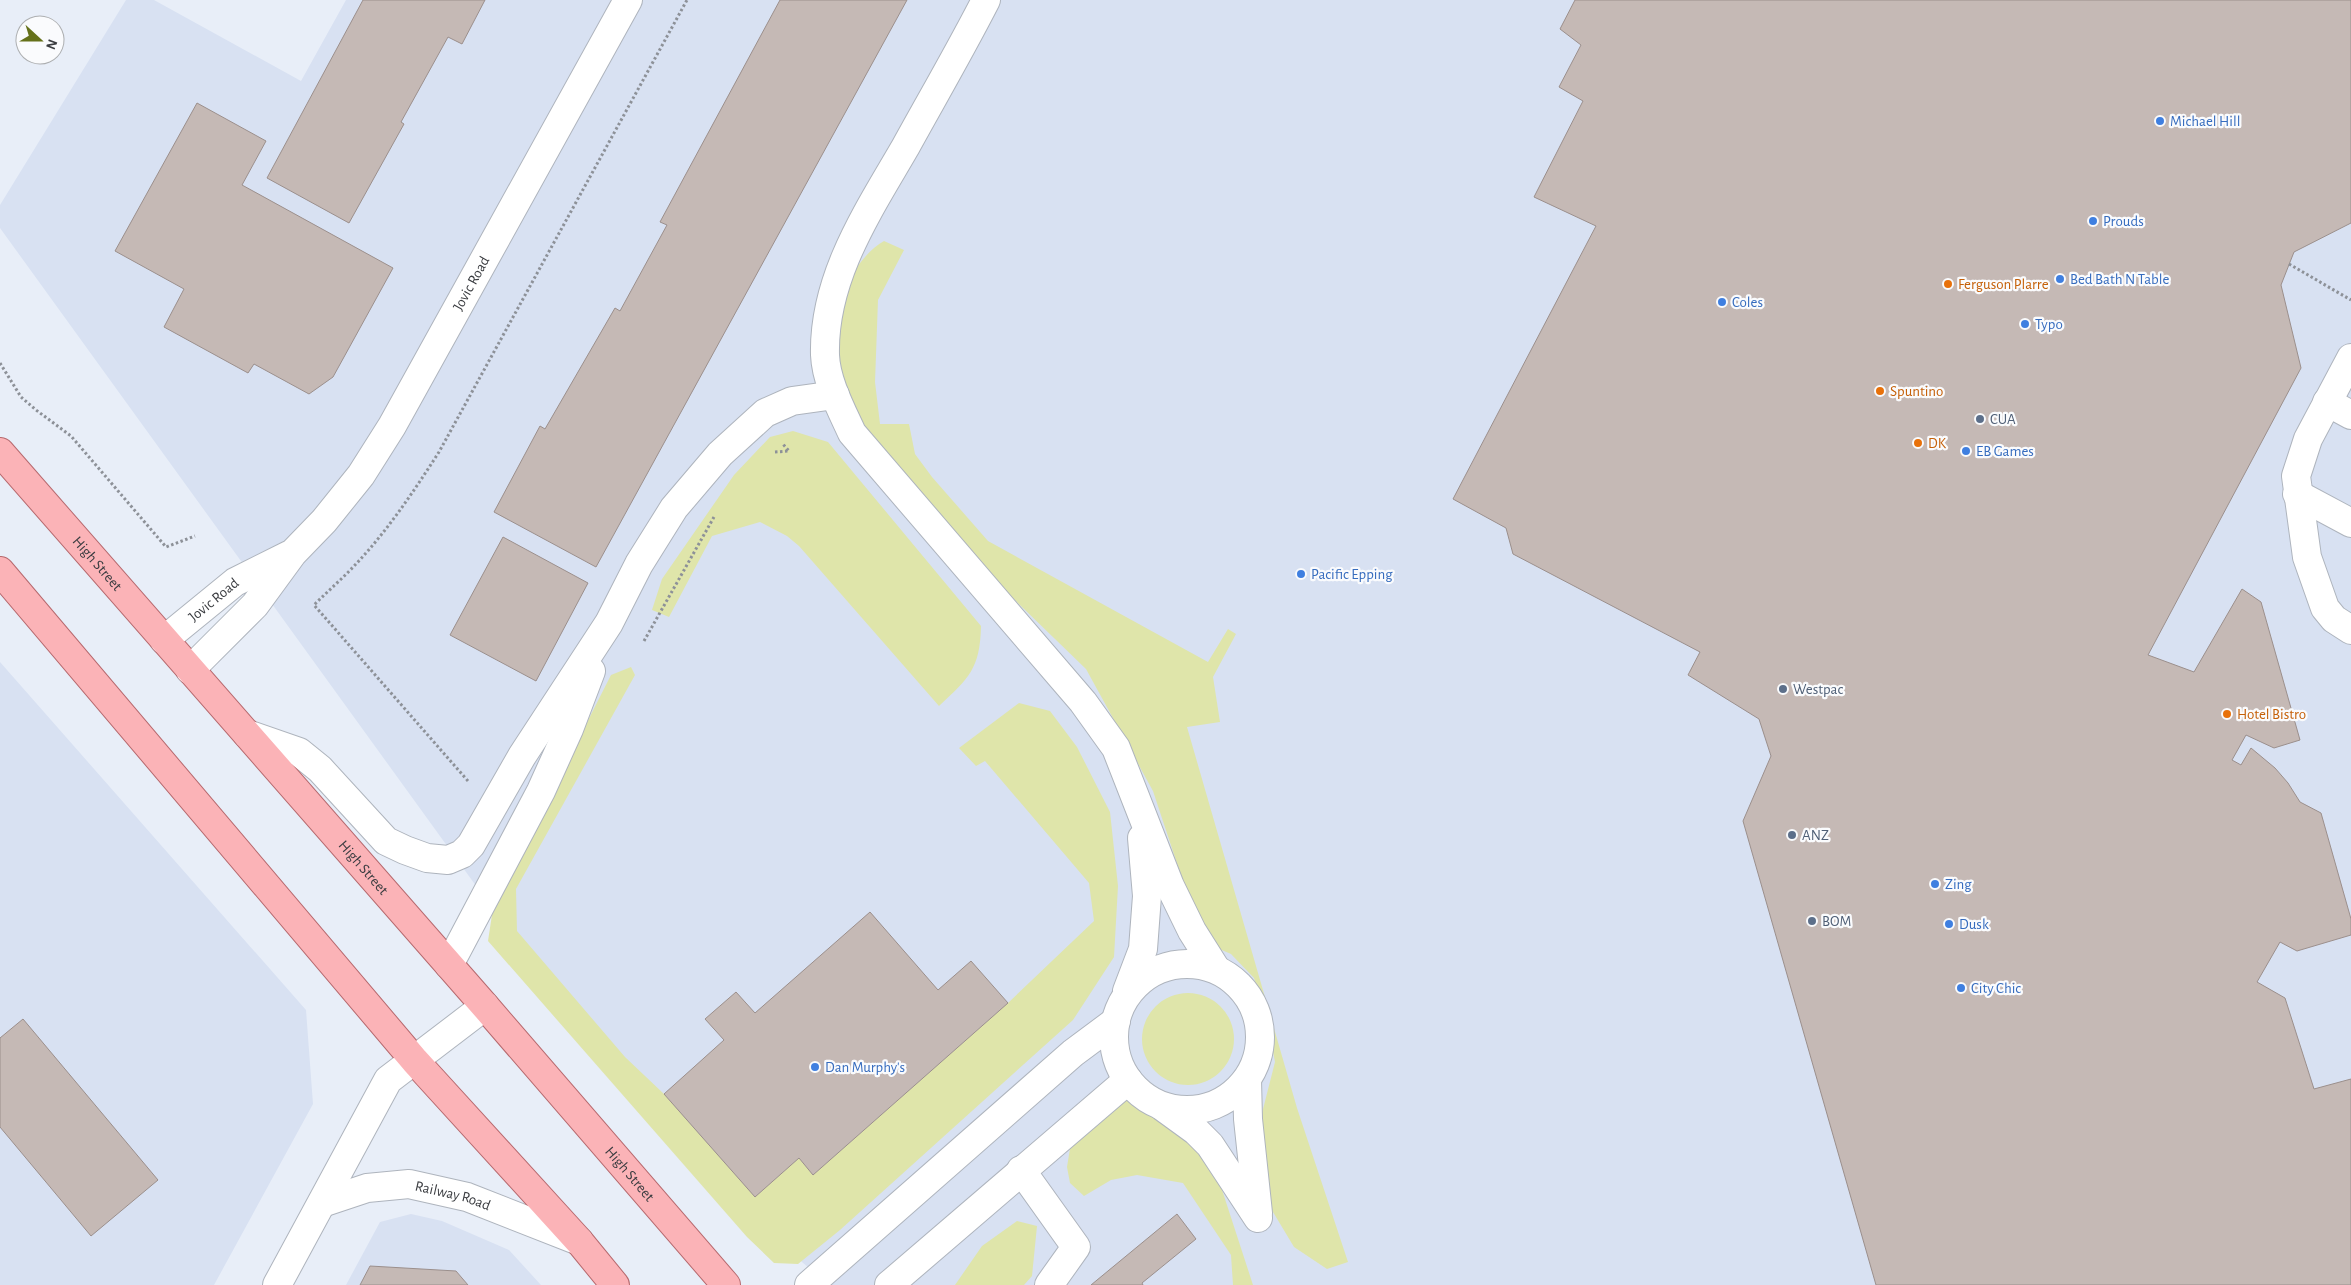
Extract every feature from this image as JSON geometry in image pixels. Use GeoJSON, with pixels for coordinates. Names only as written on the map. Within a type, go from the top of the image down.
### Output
{"type":"FeatureCollection","features":[{"type":"Feature","properties":{"kind":"main road","name":"High Street"},"geometry":{"type":"LineString","coordinates":[[0,452],[450,965],[726,1285]]}},
{"type":"Feature","properties":{"kind":"main road"},"geometry":{"type":"LineString","coordinates":[[0,571],[415,1061],[579,1241],[615,1285]]}},
{"type":"Feature","properties":{"kind":"street","name":"Jovic Road"},"geometry":{"type":"LineString","coordinates":[[190,670],[255,604],[293,553],[324,521],[361,475],[392,426],[628,0]]}},
{"type":"Feature","properties":{"kind":"street"},"geometry":{"type":"LineString","coordinates":[[986,0],[869,210],[840,267],[828,313],[825,356],[835,395],[852,433],[1083,702],[1116,748],[1170,886],[1192,931],[1216,969]]}},
{"type":"Feature","properties":{"kind":"street"},"geometry":{"type":"LineString","coordinates":[[2351,358],[2301,456],[2296,476],[2297,494],[2308,557],[2325,608],[2334,619],[2351,630]]}},
{"type":"Feature","properties":{"kind":"street"},"geometry":{"type":"LineString","coordinates":[[247,734],[299,752],[320,769],[386,841],[427,858],[448,860],[462,854],[471,845],[522,756],[609,623],[639,564],[674,508],[720,454],[761,417],[792,401],[835,395]]}},
{"type":"Feature","properties":{"kind":"street"},"geometry":{"type":"LineString","coordinates":[[2327,402],[2351,416]]}},
{"type":"Feature","properties":{"kind":"street"},"geometry":{"type":"LineString","coordinates":[[2297,494],[2351,523]]}},
{"type":"Feature","properties":{"kind":"street","name":"Jovic Road"},"geometry":{"type":"LineString","coordinates":[[164,640],[235,582],[293,553]]}},
{"type":"Feature","properties":{"kind":"street"},"geometry":{"type":"LineString","coordinates":[[450,965],[541,791],[569,730],[609,623]]}},
{"type":"Feature","properties":{"kind":"street"},"geometry":{"type":"LineString","coordinates":[[1138,802],[1147,896],[1143,949],[1119,1011],[1114,1041],[1118,1062],[1128,1080],[1145,1097],[1196,1131],[1210,1145],[1258,1218],[1248,1119],[1247,1080]]}},
{"type":"Feature","properties":{"kind":"street"},"geometry":{"type":"LineString","coordinates":[[809,1285],[1119,1011],[1135,984],[1153,972],[1174,965],[1188,964],[1216,969],[1235,981],[1249,997],[1258,1017],[1260,1039],[1256,1060],[1247,1080],[1229,1096],[1208,1107],[1184,1110],[1161,1106]]}},
{"type":"Feature","properties":{"kind":"street"},"geometry":{"type":"LineString","coordinates":[[277,1285],[388,1080],[485,1006]]}},
{"type":"Feature","properties":{"kind":"street"},"geometry":{"type":"LineString","coordinates":[[889,1285],[1128,1080]]}},
{"type":"Feature","properties":{"kind":"street"},"geometry":{"type":"LineString","coordinates":[[1021,1170],[1076,1247],[1049,1285]]}},
{"type":"Feature","properties":{"kind":"street","name":"Railway Road"},"geometry":{"type":"LineString","coordinates":[[322,1203],[367,1188],[409,1184],[467,1197],[579,1241]]}},
{"type":"Feature","properties":{"kind":"path"},"geometry":{"type":"LineString","coordinates":[[474,787],[314,604],[357,563],[413,493],[439,452],[687,0]]}},
{"type":"Feature","properties":{"kind":"path"},"geometry":{"type":"LineString","coordinates":[[2289,264],[2351,300]]}},
{"type":"Feature","properties":{"kind":"path"},"geometry":{"type":"LineString","coordinates":[[0,363],[21,396],[36,410],[71,436],[166,547],[195,536]]}},
{"type":"Feature","properties":{"kind":"path"},"geometry":{"type":"LineString","coordinates":[[761,417],[789,451],[771,452]]}},
{"type":"Feature","properties":{"kind":"path"},"geometry":{"type":"LineString","coordinates":[[644,641],[719,508]]}},
{"type":"Feature","properties":{"kind":"shaded area","name":"Pacific Epping"},"geometry":{"type":"Polygon","coordinates":[[[126,0],[154,0],[301,81],[346,0],[2351,0],[2351,1285],[829,1285],[782,1245],[500,919],[0,228],[0,205],[126,0]]]}},
{"type":"Feature","properties":{"kind":"shaded area"},"geometry":{"type":"Polygon","coordinates":[[[0,662],[306,1010],[313,1104],[214,1285],[0,1285],[0,662]]]}},
{"type":"Feature","properties":{"kind":"shaded area"},"geometry":{"type":"Polygon","coordinates":[[[411,1214],[442,1221],[509,1250],[541,1285],[346,1285],[380,1222],[411,1214]]]}},
{"type":"Feature","properties":{"kind":"green space"},"geometry":{"type":"Polygon","coordinates":[[[884,241],[904,250],[878,300],[875,382],[880,424],[909,424],[915,454],[932,477],[988,541],[1208,662],[1228,629],[1236,634],[1213,677],[1220,722],[1187,727],[1297,1108],[1348,1262],[1327,1269],[1294,1247],[1267,1202],[1260,1121],[1275,1062],[1267,1020],[1254,978],[1231,954],[1203,942],[1153,791],[1086,669],[893,482],[852,433],[828,313],[859,264],[875,247],[884,241]]]}},
{"type":"Feature","properties":{"kind":"green space"},"geometry":{"type":"Polygon","coordinates":[[[793,431],[828,442],[981,626],[978,653],[971,672],[939,706],[799,546],[787,536],[760,522],[712,536],[669,617],[652,610],[662,579],[734,475],[770,437],[793,431]]]}},
{"type":"Feature","properties":{"kind":"green space"},"geometry":{"type":"Polygon","coordinates":[[[631,667],[635,675],[516,889],[517,931],[625,1057],[664,1094],[755,1197],[799,1158],[813,1175],[1008,1003],[1094,921],[1089,883],[985,761],[976,766],[959,748],[1019,703],[1050,711],[1077,747],[1110,812],[1118,886],[1114,957],[1073,1020],[840,1230],[798,1264],[774,1263],[747,1237],[488,941],[493,908],[611,675],[631,667]]]}},
{"type":"Feature","properties":{"kind":"green space"},"geometry":{"type":"Polygon","coordinates":[[[1188,993],[1206,997],[1220,1007],[1230,1021],[1234,1039],[1230,1057],[1220,1071],[1206,1081],[1188,1085],[1170,1081],[1156,1071],[1146,1057],[1142,1039],[1146,1021],[1156,1007],[1170,997],[1188,993]]]}},
{"type":"Feature","properties":{"kind":"green space"},"geometry":{"type":"Polygon","coordinates":[[[1145,1097],[1161,1106],[1211,1156],[1253,1285],[1233,1285],[1231,1255],[1183,1183],[1137,1175],[1111,1180],[1084,1196],[1070,1183],[1067,1167],[1073,1130],[1107,1102],[1145,1097]]]}},
{"type":"Feature","properties":{"kind":"green space"},"geometry":{"type":"Polygon","coordinates":[[[1017,1221],[1037,1226],[1032,1276],[1024,1285],[955,1285],[982,1246],[1017,1221]]]}},
{"type":"Feature","properties":{"kind":"building"},"geometry":{"type":"Polygon","coordinates":[[[363,0],[485,0],[462,44],[448,37],[401,122],[404,124],[349,223],[267,178],[363,0]]]}},
{"type":"Feature","properties":{"kind":"building"},"geometry":{"type":"Polygon","coordinates":[[[780,0],[907,0],[596,567],[494,512],[540,426],[545,429],[615,308],[620,311],[667,225],[660,222],[780,0]]]}},
{"type":"Feature","properties":{"kind":"building"},"geometry":{"type":"Polygon","coordinates":[[[1575,0],[2351,0],[2351,223],[2294,252],[2281,285],[2301,368],[2148,655],[2194,672],[2242,589],[2261,602],[2300,740],[2274,748],[2246,735],[2232,760],[2241,765],[2251,748],[2275,768],[2288,783],[2300,802],[2321,813],[2351,919],[2351,935],[2297,951],[2280,942],[2257,982],[2285,998],[2314,1089],[2351,1079],[2351,1285],[1876,1285],[1743,821],[1771,756],[1759,719],[1688,675],[1700,652],[1513,554],[1506,528],[1453,499],[1596,226],[1534,197],[1583,101],[1559,87],[1581,45],[1560,29],[1575,0]]]}},
{"type":"Feature","properties":{"kind":"building"},"geometry":{"type":"Polygon","coordinates":[[[197,103],[266,141],[242,185],[393,268],[333,377],[309,394],[254,364],[248,373],[164,327],[184,289],[115,251],[197,103]]]}},
{"type":"Feature","properties":{"kind":"building"},"geometry":{"type":"Polygon","coordinates":[[[503,537],[588,583],[536,681],[450,635],[503,537]]]}},
{"type":"Feature","properties":{"kind":"building","name":"Dan Murphy's"},"geometry":{"type":"Polygon","coordinates":[[[870,912],[938,990],[971,961],[1008,1003],[813,1175],[799,1158],[755,1197],[664,1094],[724,1040],[705,1019],[736,992],[755,1013],[870,912]]]}},
{"type":"Feature","properties":{"kind":"building"},"geometry":{"type":"Polygon","coordinates":[[[23,1019],[158,1180],[91,1236],[0,1127],[0,1038],[23,1019]]]}},
{"type":"Feature","properties":{"kind":"building"},"geometry":{"type":"Polygon","coordinates":[[[1177,1214],[1196,1239],[1142,1283],[1143,1285],[1091,1285],[1177,1214]]]}},
{"type":"Feature","properties":{"kind":"building"},"geometry":{"type":"Polygon","coordinates":[[[370,1266],[456,1271],[468,1285],[360,1285],[370,1266]]]}},
{"type":"Feature","properties":{"kind":"place","name":"Michael Hill"},"geometry":{"type":"Point","coordinates":[2160,121]}},
{"type":"Feature","properties":{"kind":"place","name":"Prouds"},"geometry":{"type":"Point","coordinates":[2093,221]}},
{"type":"Feature","properties":{"kind":"place","name":"Bed Bath N Table"},"geometry":{"type":"Point","coordinates":[2060,279]}},
{"type":"Feature","properties":{"kind":"place","name":"Ferguson Plarre"},"geometry":{"type":"Point","coordinates":[1948,284]}},
{"type":"Feature","properties":{"kind":"place","name":"Coles"},"geometry":{"type":"Point","coordinates":[1722,302]}},
{"type":"Feature","properties":{"kind":"place","name":"Typo"},"geometry":{"type":"Point","coordinates":[2025,324]}},
{"type":"Feature","properties":{"kind":"place","name":"Spuntino"},"geometry":{"type":"Point","coordinates":[1880,391]}},
{"type":"Feature","properties":{"kind":"place","name":"CUA"},"geometry":{"type":"Point","coordinates":[1980,419]}},
{"type":"Feature","properties":{"kind":"place","name":"DK"},"geometry":{"type":"Point","coordinates":[1918,443]}},
{"type":"Feature","properties":{"kind":"place","name":"EB Games"},"geometry":{"type":"Point","coordinates":[1966,451]}},
{"type":"Feature","properties":{"kind":"place","name":"Pacific Epping"},"geometry":{"type":"Point","coordinates":[1301,574]}},
{"type":"Feature","properties":{"kind":"place","name":"Westpac"},"geometry":{"type":"Point","coordinates":[1783,689]}},
{"type":"Feature","properties":{"kind":"place","name":"Hotel Bistro"},"geometry":{"type":"Point","coordinates":[2227,714]}},
{"type":"Feature","properties":{"kind":"place","name":"ANZ"},"geometry":{"type":"Point","coordinates":[1792,835]}},
{"type":"Feature","properties":{"kind":"place","name":"Zing"},"geometry":{"type":"Point","coordinates":[1935,884]}},
{"type":"Feature","properties":{"kind":"place","name":"BOM"},"geometry":{"type":"Point","coordinates":[1812,921]}},
{"type":"Feature","properties":{"kind":"place","name":"Dusk"},"geometry":{"type":"Point","coordinates":[1949,924]}},
{"type":"Feature","properties":{"kind":"place","name":"City Chic"},"geometry":{"type":"Point","coordinates":[1961,988]}},
{"type":"Feature","properties":{"kind":"place","name":"Dan Murphy's"},"geometry":{"type":"Point","coordinates":[815,1067]}}]}
